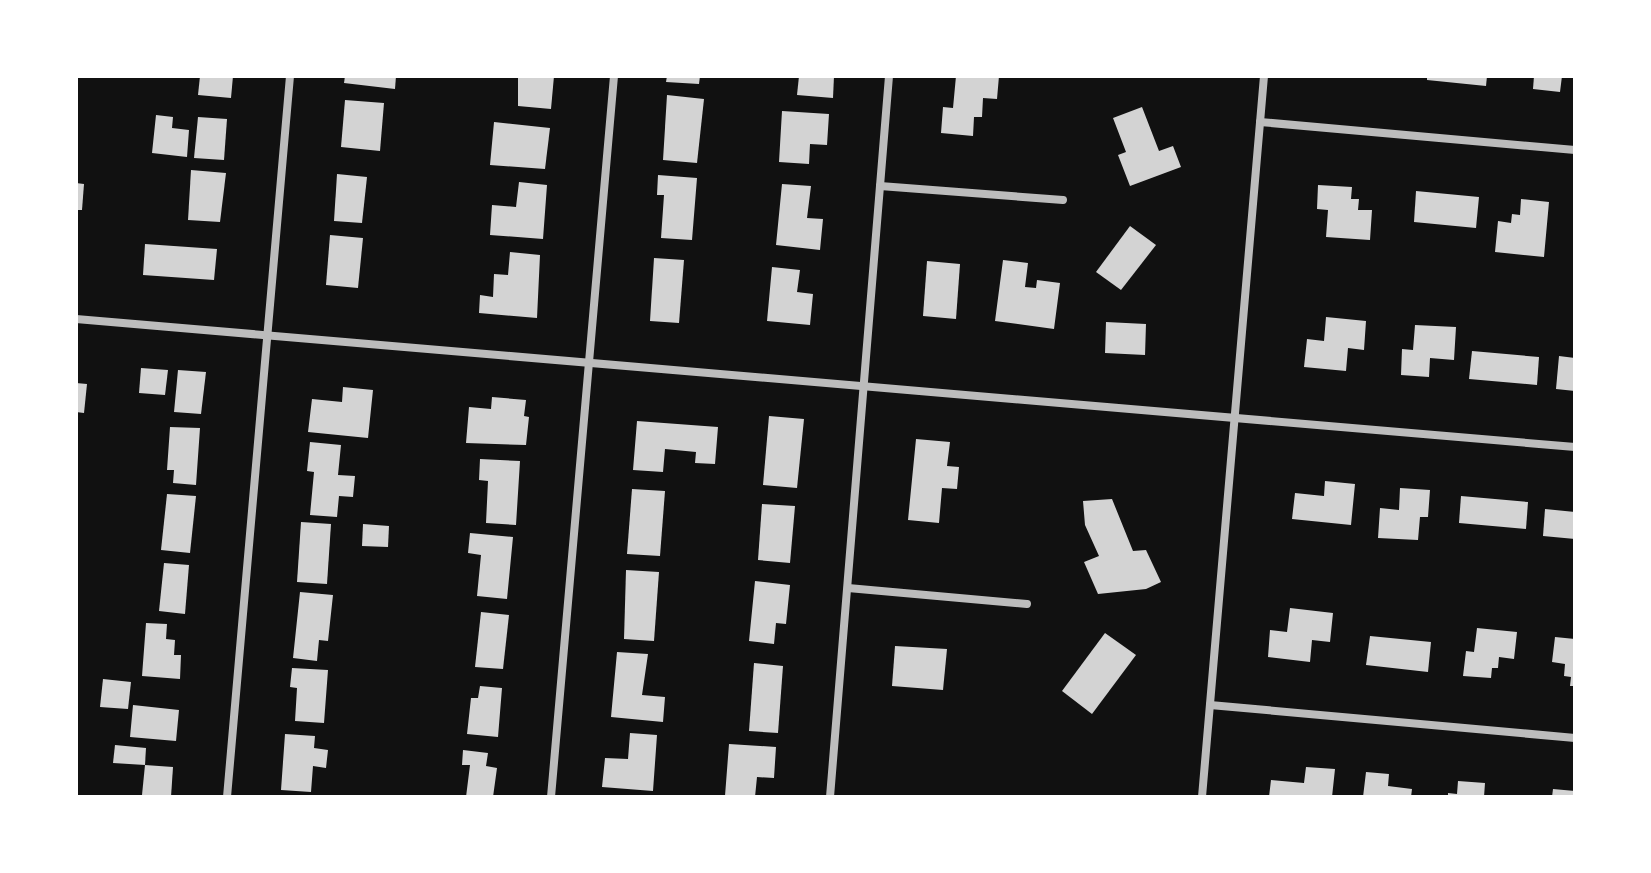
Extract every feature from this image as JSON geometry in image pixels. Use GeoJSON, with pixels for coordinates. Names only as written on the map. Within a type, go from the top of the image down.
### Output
{"type":"FeatureCollection","features":[{"type":"Feature","properties":{"kind":"street"},"geometry":{"type":"LineString","coordinates":[[227,797],[290,76]]}},
{"type":"Feature","properties":{"kind":"street"},"geometry":{"type":"LineString","coordinates":[[551,797],[614,76]]}},
{"type":"Feature","properties":{"kind":"street"},"geometry":{"type":"LineString","coordinates":[[830,797],[889,76]]}},
{"type":"Feature","properties":{"kind":"street"},"geometry":{"type":"LineString","coordinates":[[1202,797],[1264,76]]}},
{"type":"Feature","properties":{"kind":"street"},"geometry":{"type":"LineString","coordinates":[[1260,122],[1575,150]]}},
{"type":"Feature","properties":{"kind":"street"},"geometry":{"type":"LineString","coordinates":[[880,186],[1063,200]]}},
{"type":"Feature","properties":{"kind":"street"},"geometry":{"type":"LineString","coordinates":[[76,319],[1575,447]]}},
{"type":"Feature","properties":{"kind":"street"},"geometry":{"type":"LineString","coordinates":[[848,588],[1027,604]]}},
{"type":"Feature","properties":{"kind":"street"},"geometry":{"type":"LineString","coordinates":[[1210,705],[1575,738]]}},
{"type":"Feature","properties":{"kind":"building"},"geometry":{"type":"Polygon","coordinates":[[[200,76],[233,76],[231,98],[198,95],[200,76]]]}},
{"type":"Feature","properties":{"kind":"building"},"geometry":{"type":"Polygon","coordinates":[[[345,76],[396,76],[395,89],[344,83],[345,76]]]}},
{"type":"Feature","properties":{"kind":"building"},"geometry":{"type":"Polygon","coordinates":[[[518,76],[554,76],[551,109],[518,106],[518,76]]]}},
{"type":"Feature","properties":{"kind":"building"},"geometry":{"type":"Polygon","coordinates":[[[667,76],[700,76],[699,84],[666,82],[667,76]]]}},
{"type":"Feature","properties":{"kind":"building"},"geometry":{"type":"Polygon","coordinates":[[[799,76],[834,76],[833,98],[797,95],[799,76]]]}},
{"type":"Feature","properties":{"kind":"building"},"geometry":{"type":"Polygon","coordinates":[[[956,76],[999,76],[997,99],[983,98],[982,117],[974,117],[973,136],[941,133],[943,107],[953,108],[956,76]]]}},
{"type":"Feature","properties":{"kind":"building"},"geometry":{"type":"Polygon","coordinates":[[[1427,76],[1487,76],[1486,86],[1427,80],[1427,76]]]}},
{"type":"Feature","properties":{"kind":"building"},"geometry":{"type":"Polygon","coordinates":[[[1534,76],[1562,76],[1560,92],[1533,89],[1534,76]]]}},
{"type":"Feature","properties":{"kind":"building"},"geometry":{"type":"Polygon","coordinates":[[[667,95],[704,99],[697,163],[663,160],[667,95]]]}},
{"type":"Feature","properties":{"kind":"building"},"geometry":{"type":"Polygon","coordinates":[[[345,100],[384,103],[380,151],[341,147],[345,100]]]}},
{"type":"Feature","properties":{"kind":"building"},"geometry":{"type":"Polygon","coordinates":[[[1142,107],[1159,151],[1173,146],[1181,167],[1130,186],[1118,155],[1126,152],[1113,118],[1142,107]]]}},
{"type":"Feature","properties":{"kind":"building"},"geometry":{"type":"Polygon","coordinates":[[[782,111],[829,114],[827,145],[810,144],[809,164],[779,162],[782,111]]]}},
{"type":"Feature","properties":{"kind":"building"},"geometry":{"type":"Polygon","coordinates":[[[156,115],[173,117],[172,128],[189,130],[187,157],[152,153],[156,115]]]}},
{"type":"Feature","properties":{"kind":"building"},"geometry":{"type":"Polygon","coordinates":[[[198,117],[227,119],[224,160],[194,158],[198,117]]]}},
{"type":"Feature","properties":{"kind":"building"},"geometry":{"type":"Polygon","coordinates":[[[494,122],[550,128],[545,169],[490,165],[494,122]]]}},
{"type":"Feature","properties":{"kind":"building"},"geometry":{"type":"Polygon","coordinates":[[[191,170],[226,173],[220,222],[188,220],[191,170]]]}},
{"type":"Feature","properties":{"kind":"building"},"geometry":{"type":"Polygon","coordinates":[[[337,174],[367,177],[362,223],[334,221],[337,174]]]}},
{"type":"Feature","properties":{"kind":"building"},"geometry":{"type":"Polygon","coordinates":[[[658,175],[697,178],[692,240],[661,238],[664,195],[657,195],[658,175]]]}},
{"type":"Feature","properties":{"kind":"building"},"geometry":{"type":"Polygon","coordinates":[[[519,182],[547,185],[543,239],[490,235],[492,205],[516,207],[519,182]]]}},
{"type":"Feature","properties":{"kind":"building"},"geometry":{"type":"Polygon","coordinates":[[[76,183],[84,184],[82,210],[76,210],[76,183]]]}},
{"type":"Feature","properties":{"kind":"building"},"geometry":{"type":"Polygon","coordinates":[[[782,184],[811,186],[807,218],[823,219],[820,250],[776,245],[782,184]]]}},
{"type":"Feature","properties":{"kind":"building"},"geometry":{"type":"Polygon","coordinates":[[[1318,185],[1352,187],[1351,199],[1359,199],[1358,210],[1372,210],[1370,240],[1326,237],[1328,210],[1317,209],[1318,185]]]}},
{"type":"Feature","properties":{"kind":"building"},"geometry":{"type":"Polygon","coordinates":[[[1416,191],[1479,197],[1476,228],[1414,222],[1416,191]]]}},
{"type":"Feature","properties":{"kind":"building"},"geometry":{"type":"Polygon","coordinates":[[[1521,199],[1549,202],[1544,257],[1495,252],[1498,221],[1511,223],[1512,214],[1520,215],[1521,199]]]}},
{"type":"Feature","properties":{"kind":"building"},"geometry":{"type":"Polygon","coordinates":[[[1130,226],[1156,245],[1121,290],[1096,272],[1130,226]]]}},
{"type":"Feature","properties":{"kind":"building"},"geometry":{"type":"Polygon","coordinates":[[[330,235],[363,238],[358,288],[326,285],[330,235]]]}},
{"type":"Feature","properties":{"kind":"building"},"geometry":{"type":"Polygon","coordinates":[[[145,244],[217,249],[214,280],[143,275],[145,244]]]}},
{"type":"Feature","properties":{"kind":"building"},"geometry":{"type":"Polygon","coordinates":[[[510,252],[540,255],[537,318],[479,313],[480,295],[493,297],[494,274],[508,275],[510,252]]]}},
{"type":"Feature","properties":{"kind":"building"},"geometry":{"type":"Polygon","coordinates":[[[654,258],[684,260],[679,323],[650,321],[654,258]]]}},
{"type":"Feature","properties":{"kind":"building"},"geometry":{"type":"Polygon","coordinates":[[[1003,260],[1028,263],[1025,287],[1036,288],[1037,280],[1060,283],[1054,329],[995,321],[1003,260]]]}},
{"type":"Feature","properties":{"kind":"building"},"geometry":{"type":"Polygon","coordinates":[[[927,261],[960,264],[956,319],[923,316],[927,261]]]}},
{"type":"Feature","properties":{"kind":"building"},"geometry":{"type":"Polygon","coordinates":[[[772,267],[800,270],[797,292],[813,294],[810,325],[767,321],[772,267]]]}},
{"type":"Feature","properties":{"kind":"building"},"geometry":{"type":"Polygon","coordinates":[[[1326,317],[1366,321],[1364,350],[1348,348],[1346,371],[1304,367],[1307,339],[1324,341],[1326,317]]]}},
{"type":"Feature","properties":{"kind":"building"},"geometry":{"type":"Polygon","coordinates":[[[1106,322],[1146,324],[1145,355],[1105,353],[1106,322]]]}},
{"type":"Feature","properties":{"kind":"building"},"geometry":{"type":"Polygon","coordinates":[[[1415,325],[1456,327],[1454,360],[1430,358],[1429,377],[1401,375],[1402,349],[1413,350],[1415,325]]]}},
{"type":"Feature","properties":{"kind":"building"},"geometry":{"type":"Polygon","coordinates":[[[1472,351],[1539,357],[1537,385],[1469,379],[1472,351]]]}},
{"type":"Feature","properties":{"kind":"building"},"geometry":{"type":"Polygon","coordinates":[[[1559,356],[1575,358],[1575,391],[1556,389],[1559,356]]]}},
{"type":"Feature","properties":{"kind":"building"},"geometry":{"type":"Polygon","coordinates":[[[141,368],[168,370],[165,395],[139,393],[141,368]]]}},
{"type":"Feature","properties":{"kind":"building"},"geometry":{"type":"Polygon","coordinates":[[[178,370],[206,372],[201,414],[174,412],[178,370]]]}},
{"type":"Feature","properties":{"kind":"building"},"geometry":{"type":"Polygon","coordinates":[[[76,383],[87,384],[84,413],[76,412],[76,383]]]}},
{"type":"Feature","properties":{"kind":"building"},"geometry":{"type":"Polygon","coordinates":[[[343,387],[373,390],[368,438],[308,432],[312,399],[342,402],[343,387]]]}},
{"type":"Feature","properties":{"kind":"building"},"geometry":{"type":"Polygon","coordinates":[[[492,397],[526,400],[524,416],[529,417],[526,445],[466,443],[469,407],[491,409],[492,397]]]}},
{"type":"Feature","properties":{"kind":"building"},"geometry":{"type":"Polygon","coordinates":[[[769,416],[804,419],[797,488],[763,485],[769,416]]]}},
{"type":"Feature","properties":{"kind":"building"},"geometry":{"type":"Polygon","coordinates":[[[637,421],[718,427],[715,464],[695,463],[696,452],[665,449],[663,472],[633,470],[637,421]]]}},
{"type":"Feature","properties":{"kind":"building"},"geometry":{"type":"Polygon","coordinates":[[[170,427],[200,428],[196,485],[173,483],[174,470],[167,470],[170,427]]]}},
{"type":"Feature","properties":{"kind":"building"},"geometry":{"type":"Polygon","coordinates":[[[916,439],[950,442],[947,466],[959,467],[957,489],[942,488],[939,523],[908,520],[916,439]]]}},
{"type":"Feature","properties":{"kind":"building"},"geometry":{"type":"Polygon","coordinates":[[[310,442],[341,445],[338,475],[355,476],[353,497],[339,496],[337,517],[310,515],[314,472],[307,471],[310,442]]]}},
{"type":"Feature","properties":{"kind":"building"},"geometry":{"type":"Polygon","coordinates":[[[480,459],[520,461],[516,525],[486,523],[488,481],[479,480],[480,459]]]}},
{"type":"Feature","properties":{"kind":"building"},"geometry":{"type":"Polygon","coordinates":[[[1325,481],[1355,484],[1351,525],[1292,519],[1295,493],[1324,496],[1325,481]]]}},
{"type":"Feature","properties":{"kind":"building"},"geometry":{"type":"Polygon","coordinates":[[[1400,488],[1430,490],[1428,517],[1420,517],[1418,540],[1378,538],[1380,508],[1399,510],[1400,488]]]}},
{"type":"Feature","properties":{"kind":"building"},"geometry":{"type":"Polygon","coordinates":[[[632,489],[665,491],[660,556],[627,554],[632,489]]]}},
{"type":"Feature","properties":{"kind":"building"},"geometry":{"type":"Polygon","coordinates":[[[167,494],[196,496],[190,553],[161,550],[167,494]]]}},
{"type":"Feature","properties":{"kind":"building"},"geometry":{"type":"Polygon","coordinates":[[[1461,496],[1528,502],[1526,529],[1459,523],[1461,496]]]}},
{"type":"Feature","properties":{"kind":"building"},"geometry":{"type":"Polygon","coordinates":[[[1112,499],[1133,551],[1146,550],[1161,582],[1146,589],[1098,594],[1084,562],[1099,556],[1085,525],[1083,501],[1112,499]]]}},
{"type":"Feature","properties":{"kind":"building"},"geometry":{"type":"Polygon","coordinates":[[[762,504],[795,506],[790,563],[758,560],[762,504]]]}},
{"type":"Feature","properties":{"kind":"building"},"geometry":{"type":"Polygon","coordinates":[[[1545,509],[1575,512],[1575,539],[1543,536],[1545,509]]]}},
{"type":"Feature","properties":{"kind":"building"},"geometry":{"type":"Polygon","coordinates":[[[301,522],[331,524],[327,584],[297,582],[301,522]]]}},
{"type":"Feature","properties":{"kind":"building"},"geometry":{"type":"Polygon","coordinates":[[[363,524],[389,526],[388,547],[362,546],[363,524]]]}},
{"type":"Feature","properties":{"kind":"building"},"geometry":{"type":"Polygon","coordinates":[[[470,533],[513,537],[507,599],[477,596],[481,555],[468,553],[470,533]]]}},
{"type":"Feature","properties":{"kind":"building"},"geometry":{"type":"Polygon","coordinates":[[[164,563],[189,565],[185,614],[159,611],[164,563]]]}},
{"type":"Feature","properties":{"kind":"building"},"geometry":{"type":"Polygon","coordinates":[[[626,570],[659,572],[654,641],[624,639],[626,570]]]}},
{"type":"Feature","properties":{"kind":"building"},"geometry":{"type":"Polygon","coordinates":[[[755,581],[790,585],[786,624],[776,623],[774,644],[749,641],[755,581]]]}},
{"type":"Feature","properties":{"kind":"building"},"geometry":{"type":"Polygon","coordinates":[[[300,592],[333,595],[328,641],[319,640],[317,661],[293,658],[300,592]]]}},
{"type":"Feature","properties":{"kind":"building"},"geometry":{"type":"Polygon","coordinates":[[[1290,608],[1333,613],[1330,642],[1312,640],[1310,662],[1268,657],[1270,630],[1287,632],[1290,608]]]}},
{"type":"Feature","properties":{"kind":"building"},"geometry":{"type":"Polygon","coordinates":[[[481,612],[509,615],[503,669],[475,667],[481,612]]]}},
{"type":"Feature","properties":{"kind":"building"},"geometry":{"type":"Polygon","coordinates":[[[146,623],[167,624],[166,639],[175,640],[174,655],[181,655],[180,679],[142,676],[146,623]]]}},
{"type":"Feature","properties":{"kind":"building"},"geometry":{"type":"Polygon","coordinates":[[[1477,628],[1517,632],[1514,659],[1499,657],[1498,668],[1492,668],[1491,678],[1463,676],[1466,651],[1474,652],[1477,628]]]}},
{"type":"Feature","properties":{"kind":"building"},"geometry":{"type":"Polygon","coordinates":[[[1105,633],[1136,655],[1092,714],[1062,691],[1105,633]]]}},
{"type":"Feature","properties":{"kind":"building"},"geometry":{"type":"Polygon","coordinates":[[[1370,636],[1431,642],[1428,672],[1366,665],[1370,636]]]}},
{"type":"Feature","properties":{"kind":"building"},"geometry":{"type":"Polygon","coordinates":[[[1555,637],[1575,639],[1575,686],[1570,686],[1571,677],[1564,676],[1565,664],[1552,662],[1555,637]]]}},
{"type":"Feature","properties":{"kind":"building"},"geometry":{"type":"Polygon","coordinates":[[[895,646],[947,649],[943,690],[892,686],[895,646]]]}},
{"type":"Feature","properties":{"kind":"building"},"geometry":{"type":"Polygon","coordinates":[[[617,652],[648,654],[642,695],[665,697],[663,722],[611,717],[617,652]]]}},
{"type":"Feature","properties":{"kind":"building"},"geometry":{"type":"Polygon","coordinates":[[[754,663],[783,666],[778,733],[749,731],[754,663]]]}},
{"type":"Feature","properties":{"kind":"building"},"geometry":{"type":"Polygon","coordinates":[[[292,668],[328,670],[324,723],[295,721],[297,688],[290,687],[292,668]]]}},
{"type":"Feature","properties":{"kind":"building"},"geometry":{"type":"Polygon","coordinates":[[[103,679],[131,682],[128,709],[100,707],[103,679]]]}},
{"type":"Feature","properties":{"kind":"building"},"geometry":{"type":"Polygon","coordinates":[[[480,686],[502,688],[498,737],[467,734],[471,698],[478,698],[480,686]]]}},
{"type":"Feature","properties":{"kind":"building"},"geometry":{"type":"Polygon","coordinates":[[[133,705],[179,710],[176,741],[130,737],[133,705]]]}},
{"type":"Feature","properties":{"kind":"building"},"geometry":{"type":"Polygon","coordinates":[[[630,733],[657,735],[653,791],[602,787],[605,758],[628,759],[630,733]]]}},
{"type":"Feature","properties":{"kind":"building"},"geometry":{"type":"Polygon","coordinates":[[[285,734],[315,736],[314,748],[328,750],[326,768],[313,766],[311,792],[281,790],[285,734]]]}},
{"type":"Feature","properties":{"kind":"building"},"geometry":{"type":"Polygon","coordinates":[[[729,744],[776,747],[774,778],[757,777],[755,797],[725,796],[729,744]]]}},
{"type":"Feature","properties":{"kind":"building"},"geometry":{"type":"Polygon","coordinates":[[[115,745],[146,748],[145,765],[113,763],[115,745]]]}},
{"type":"Feature","properties":{"kind":"building"},"geometry":{"type":"Polygon","coordinates":[[[463,750],[488,753],[486,766],[497,768],[493,797],[466,797],[470,765],[462,765],[463,750]]]}},
{"type":"Feature","properties":{"kind":"building"},"geometry":{"type":"Polygon","coordinates":[[[145,765],[173,767],[171,797],[142,795],[145,765]]]}},
{"type":"Feature","properties":{"kind":"building"},"geometry":{"type":"Polygon","coordinates":[[[1306,767],[1335,769],[1332,797],[1269,797],[1271,780],[1304,783],[1306,767]]]}},
{"type":"Feature","properties":{"kind":"building"},"geometry":{"type":"Polygon","coordinates":[[[1366,772],[1389,774],[1388,786],[1412,789],[1411,797],[1363,797],[1366,772]]]}},
{"type":"Feature","properties":{"kind":"building"},"geometry":{"type":"Polygon","coordinates":[[[1458,781],[1485,783],[1484,797],[1448,797],[1448,793],[1457,794],[1458,781]]]}},
{"type":"Feature","properties":{"kind":"building"},"geometry":{"type":"Polygon","coordinates":[[[1553,789],[1575,791],[1575,797],[1552,797],[1553,789]]]}}]}
